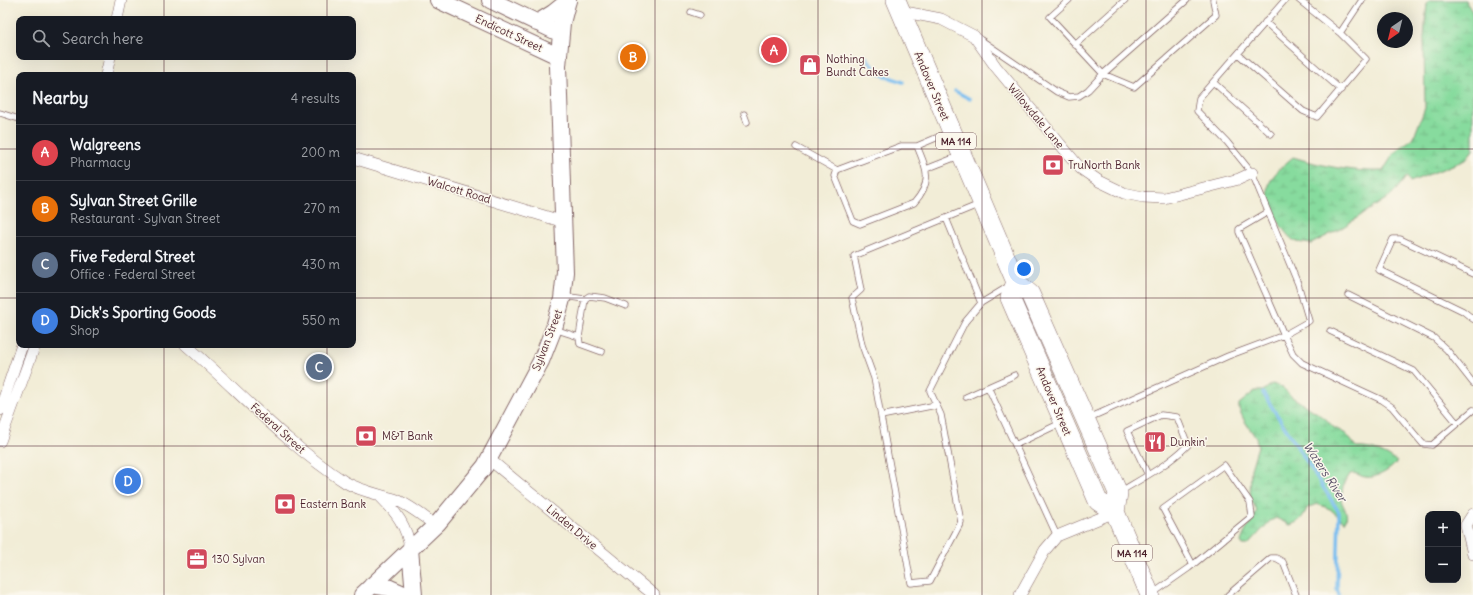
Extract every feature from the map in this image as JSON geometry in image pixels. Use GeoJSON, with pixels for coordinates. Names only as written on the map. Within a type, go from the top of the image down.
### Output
{"type":"FeatureCollection","features":[{"type":"Feature","properties":{"kind":"highway","name":"Andover Street"},"geometry":{"type":"LineString","coordinates":[[898,6],[1016,282],[1030,294],[1118,493]]}},
{"type":"Feature","properties":{"kind":"highway","name":"Andover Street"},"geometry":{"type":"LineString","coordinates":[[1016,282],[1010,298],[1063,422],[1098,501],[1115,512]]}},
{"type":"Feature","properties":{"kind":"highway"},"geometry":{"type":"LineString","coordinates":[[1115,512],[1118,493]]}},
{"type":"Feature","properties":{"kind":"highway","name":"MA 114"},"geometry":{"type":"LineString","coordinates":[[1115,512],[1150,595]]}},
{"type":"Feature","properties":{"kind":"main road","name":"Endicott Street"},"geometry":{"type":"LineString","coordinates":[[490,0],[561,34]]}},
{"type":"Feature","properties":{"kind":"main road"},"geometry":{"type":"LineString","coordinates":[[537,23],[554,13],[568,0]]}},
{"type":"Feature","properties":{"kind":"main road","name":"Sylvan Street"},"geometry":{"type":"LineString","coordinates":[[367,590],[457,502],[489,459],[541,361],[554,329],[562,296],[565,272],[558,56],[568,0]]}},
{"type":"Feature","properties":{"kind":"main road","name":"Endicott Street"},"geometry":{"type":"LineString","coordinates":[[444,1],[558,56]]}},
{"type":"Feature","properties":{"kind":"main road"},"geometry":{"type":"LineString","coordinates":[[410,549],[414,595]]}},
{"type":"Feature","properties":{"kind":"main road"},"geometry":{"type":"LineString","coordinates":[[367,590],[390,588],[406,595]]}},
{"type":"Feature","properties":{"kind":"street"},"geometry":{"type":"LineString","coordinates":[[118,16],[121,0]]}},
{"type":"Feature","properties":{"kind":"street","name":"Willowdale Lane"},"geometry":{"type":"LineString","coordinates":[[898,6],[941,19],[974,36],[996,66],[1080,168],[1105,184],[1124,193],[1143,197],[1164,198],[1239,179],[1252,173]]}},
{"type":"Feature","properties":{"kind":"street"},"geometry":{"type":"LineString","coordinates":[[107,72],[109,60]]}},
{"type":"Feature","properties":{"kind":"street","name":"Walcott Road"},"geometry":{"type":"LineString","coordinates":[[356,159],[564,222]]}},
{"type":"Feature","properties":{"kind":"street"},"geometry":{"type":"LineString","coordinates":[[0,410],[21,348]]}},
{"type":"Feature","properties":{"kind":"street"},"geometry":{"type":"LineString","coordinates":[[0,441],[34,348]]}},
{"type":"Feature","properties":{"kind":"street","name":"Federal Street"},"geometry":{"type":"LineString","coordinates":[[189,348],[310,457],[347,483],[379,496],[395,500],[435,525]]}},
{"type":"Feature","properties":{"kind":"street","name":"Linden Drive"},"geometry":{"type":"LineString","coordinates":[[489,459],[654,595]]}},
{"type":"Feature","properties":{"kind":"street","name":"Federal Street"},"geometry":{"type":"LineString","coordinates":[[379,496],[402,522],[408,535],[410,549]]}},
{"type":"Feature","properties":{"kind":"street"},"geometry":{"type":"LineString","coordinates":[[1020,595],[1045,550],[1057,536],[1115,512]]}},
{"type":"Feature","properties":{"kind":"street"},"geometry":{"type":"LineString","coordinates":[[1473,514],[1466,525],[1473,554]]}},
{"type":"Feature","properties":{"kind":"lane"},"geometry":{"type":"LineString","coordinates":[[1069,0],[1050,17],[1103,74],[1134,87],[1216,15],[1213,0]]}},
{"type":"Feature","properties":{"kind":"lane"},"geometry":{"type":"LineString","coordinates":[[1075,45],[1125,0]]}},
{"type":"Feature","properties":{"kind":"lane"},"geometry":{"type":"LineString","coordinates":[[974,36],[1057,92],[1069,97],[1079,96],[1187,0]]}},
{"type":"Feature","properties":{"kind":"lane"},"geometry":{"type":"LineString","coordinates":[[1085,420],[1228,356],[1284,335],[1309,321],[1298,284],[1252,173],[1227,142],[1197,111],[1199,98],[1285,0]]}},
{"type":"Feature","properties":{"kind":"lane"},"geometry":{"type":"LineString","coordinates":[[1238,54],[1303,111],[1317,117],[1366,60],[1340,33],[1299,0]]}},
{"type":"Feature","properties":{"kind":"lane"},"geometry":{"type":"LineString","coordinates":[[1340,33],[1362,0]]}},
{"type":"Feature","properties":{"kind":"lane"},"geometry":{"type":"LineString","coordinates":[[691,12],[700,15]]}},
{"type":"Feature","properties":{"kind":"lane"},"geometry":{"type":"LineString","coordinates":[[1265,22],[1341,90]]}},
{"type":"Feature","properties":{"kind":"lane"},"geometry":{"type":"LineString","coordinates":[[1213,82],[1271,134]]}},
{"type":"Feature","properties":{"kind":"lane"},"geometry":{"type":"LineString","coordinates":[[0,113],[16,118]]}},
{"type":"Feature","properties":{"kind":"lane"},"geometry":{"type":"LineString","coordinates":[[744,114],[747,122]]}},
{"type":"Feature","properties":{"kind":"lane"},"geometry":{"type":"LineString","coordinates":[[796,147],[837,170],[901,146],[917,146],[952,132]]}},
{"type":"Feature","properties":{"kind":"lane"},"geometry":{"type":"LineString","coordinates":[[837,170],[835,176],[853,221],[860,224],[914,203],[920,197],[928,180],[926,169],[917,146]]}},
{"type":"Feature","properties":{"kind":"lane"},"geometry":{"type":"LineString","coordinates":[[926,169],[962,155]]}},
{"type":"Feature","properties":{"kind":"lane"},"geometry":{"type":"LineString","coordinates":[[982,203],[854,256],[861,290],[852,298],[862,346],[874,378],[911,583],[930,581],[961,522],[941,416],[930,391],[965,322],[981,303],[1016,282]]}},
{"type":"Feature","properties":{"kind":"lane"},"geometry":{"type":"LineString","coordinates":[[1268,212],[1239,229],[1239,232],[1293,354],[1302,363],[1382,400],[1392,407],[1424,444],[1432,445],[1473,410]]}},
{"type":"Feature","properties":{"kind":"lane"},"geometry":{"type":"LineString","coordinates":[[946,218],[981,303]]}},
{"type":"Feature","properties":{"kind":"lane"},"geometry":{"type":"LineString","coordinates":[[1473,274],[1400,239],[1393,239],[1379,270],[1463,311],[1473,318]]}},
{"type":"Feature","properties":{"kind":"lane"},"geometry":{"type":"LineString","coordinates":[[1348,295],[1434,338],[1447,350],[1473,382]]}},
{"type":"Feature","properties":{"kind":"lane"},"geometry":{"type":"LineString","coordinates":[[562,296],[586,299],[589,296],[605,298],[626,306]]}},
{"type":"Feature","properties":{"kind":"lane"},"geometry":{"type":"LineString","coordinates":[[586,299],[579,337],[580,344],[602,352]]}},
{"type":"Feature","properties":{"kind":"lane"},"geometry":{"type":"LineString","coordinates":[[554,329],[579,337]]}},
{"type":"Feature","properties":{"kind":"lane"},"geometry":{"type":"LineString","coordinates":[[1330,331],[1414,371],[1457,423]]}},
{"type":"Feature","properties":{"kind":"lane"},"geometry":{"type":"LineString","coordinates":[[966,397],[1015,374]]}},
{"type":"Feature","properties":{"kind":"lane"},"geometry":{"type":"LineString","coordinates":[[988,386],[1057,536]]}},
{"type":"Feature","properties":{"kind":"lane"},"geometry":{"type":"LineString","coordinates":[[881,416],[936,405]]}},
{"type":"Feature","properties":{"kind":"lane"},"geometry":{"type":"LineString","coordinates":[[1118,493],[1148,475],[1175,458],[1188,445],[1177,418],[1161,415],[1127,431],[1148,475]]}},
{"type":"Feature","properties":{"kind":"lane"},"geometry":{"type":"LineString","coordinates":[[1015,444],[1063,422]]}},
{"type":"Feature","properties":{"kind":"lane"},"geometry":{"type":"LineString","coordinates":[[1150,595],[1193,565],[1252,516],[1250,502],[1224,465],[1163,509],[1193,565]]}},
{"type":"Feature","properties":{"kind":"lane"},"geometry":{"type":"LineString","coordinates":[[1228,595],[1271,558],[1276,558],[1283,562],[1296,595]]}},
{"type":"Feature","properties":{"kind":"green space"},"geometry":{"type":"Polygon","coordinates":[[[1429,0],[1465,0],[1473,13],[1473,150],[1465,160],[1410,182],[1407,176],[1392,195],[1340,229],[1311,244],[1293,240],[1288,236],[1279,223],[1269,199],[1268,191],[1273,177],[1293,157],[1337,168],[1383,171],[1394,153],[1414,137],[1425,108],[1424,37],[1427,3],[1429,0]]]}},
{"type":"Feature","properties":{"kind":"green space"},"geometry":{"type":"Polygon","coordinates":[[[1272,384],[1282,387],[1292,397],[1325,418],[1333,427],[1346,434],[1357,448],[1368,448],[1378,451],[1397,462],[1387,471],[1374,477],[1350,474],[1343,486],[1341,500],[1346,513],[1345,522],[1330,509],[1318,504],[1307,508],[1301,519],[1290,525],[1276,518],[1270,521],[1248,545],[1243,545],[1241,542],[1242,538],[1257,510],[1250,498],[1251,469],[1258,446],[1256,438],[1244,420],[1239,409],[1239,404],[1255,391],[1263,391],[1272,384]]]}},
{"type":"Feature","properties":{"kind":"waterway","name":"Waters River"},"geometry":{"type":"LineString","coordinates":[[864,55],[880,74],[903,82]]}},
{"type":"Feature","properties":{"kind":"waterway","name":"Waters River"},"geometry":{"type":"LineString","coordinates":[[955,91],[970,99]]}},
{"type":"Feature","properties":{"kind":"waterway","name":"Waters River"},"geometry":{"type":"LineString","coordinates":[[1263,393],[1339,512],[1337,588],[1339,595]]}},
{"type":"Feature","properties":{"kind":"place","name":"Walgreens"},"geometry":{"type":"Point","coordinates":[774,50]}},
{"type":"Feature","properties":{"kind":"place","name":"Sylvan Street Grille"},"geometry":{"type":"Point","coordinates":[633,57]}},
{"type":"Feature","properties":{"kind":"place","name":"Nothing Bundt Cakes"},"geometry":{"type":"Point","coordinates":[810,65]}},
{"type":"Feature","properties":{"kind":"place","name":"TruNorth Bank"},"geometry":{"type":"Point","coordinates":[1053,165]}},
{"type":"Feature","properties":{"kind":"place","name":"Five Federal Street"},"geometry":{"type":"Point","coordinates":[319,367]}},
{"type":"Feature","properties":{"kind":"place","name":"M&T Bank"},"geometry":{"type":"Point","coordinates":[366,436]}},
{"type":"Feature","properties":{"kind":"place","name":"Dunkin'"},"geometry":{"type":"Point","coordinates":[1155,442]}},
{"type":"Feature","properties":{"kind":"place","name":"Dick's Sporting Goods"},"geometry":{"type":"Point","coordinates":[128,481]}},
{"type":"Feature","properties":{"kind":"place","name":"Eastern Bank"},"geometry":{"type":"Point","coordinates":[285,504]}},
{"type":"Feature","properties":{"kind":"place","name":"130 Sylvan"},"geometry":{"type":"Point","coordinates":[197,559]}}]}
